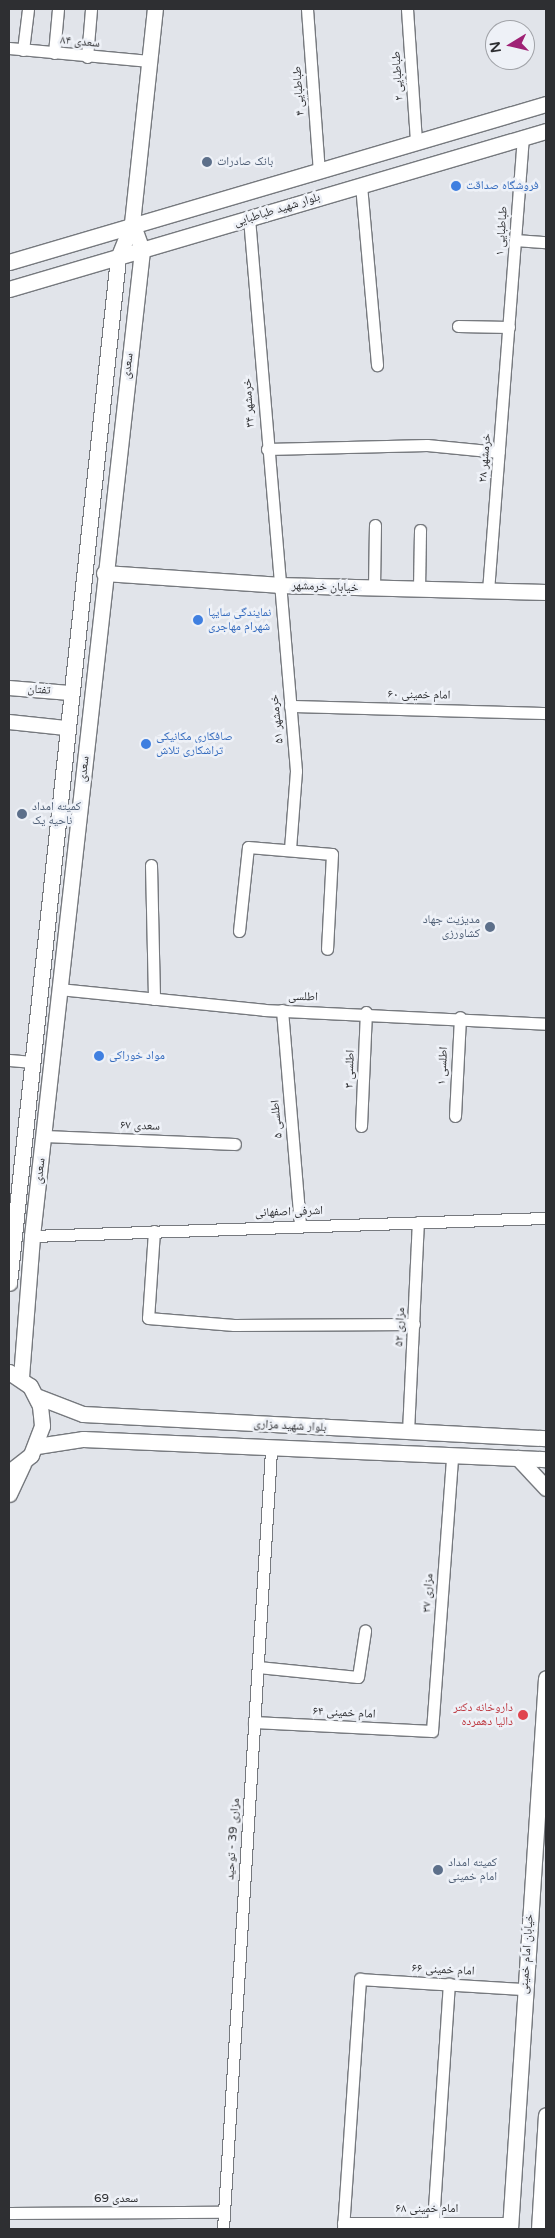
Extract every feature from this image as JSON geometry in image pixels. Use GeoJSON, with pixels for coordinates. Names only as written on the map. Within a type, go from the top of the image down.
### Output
{"type":"FeatureCollection","features":[{"type":"Feature","properties":{"kind":"main road"},"geometry":{"type":"LineString","coordinates":[[142,250],[132,223],[155,9]]}},
{"type":"Feature","properties":{"kind":"main road","name":"بلوار شهید طباطبایی"},"geometry":{"type":"LineString","coordinates":[[9,262],[132,223],[319,171],[546,104]]}},
{"type":"Feature","properties":{"kind":"main road","name":"بلوار شهید طباطبایی"},"geometry":{"type":"LineString","coordinates":[[9,289],[523,136],[546,131]]}},
{"type":"Feature","properties":{"kind":"main road","name":"سعدی"},"geometry":{"type":"LineString","coordinates":[[9,1283],[10,1256],[33,1062],[66,728],[118,258],[132,223]]}},
{"type":"Feature","properties":{"kind":"main road","name":"سعدی"},"geometry":{"type":"LineString","coordinates":[[15,1374],[44,1136],[104,573],[142,250]]}},
{"type":"Feature","properties":{"kind":"main road","name":"خیابان خرمشهر"},"geometry":{"type":"LineString","coordinates":[[104,573],[278,585],[546,592]]}},
{"type":"Feature","properties":{"kind":"main road"},"geometry":{"type":"LineString","coordinates":[[9,1494],[23,1464],[37,1446],[42,1426],[36,1396],[15,1374]]}},
{"type":"Feature","properties":{"kind":"main road","name":"بلوار شهید مزاری"},"geometry":{"type":"LineString","coordinates":[[36,1396],[83,1414],[546,1438]]}},
{"type":"Feature","properties":{"kind":"main road","name":"بلوار شهید مزاری"},"geometry":{"type":"LineString","coordinates":[[37,1446],[83,1440],[271,1450],[546,1459]]}},
{"type":"Feature","properties":{"kind":"main road"},"geometry":{"type":"LineString","coordinates":[[518,1458],[546,1488]]}},
{"type":"Feature","properties":{"kind":"main road"},"geometry":{"type":"LineString","coordinates":[[9,1472],[23,1464]]}},
{"type":"Feature","properties":{"kind":"main road","name":"خیابان امام خمینی"},"geometry":{"type":"LineString","coordinates":[[510,2226],[546,1678]]}},
{"type":"Feature","properties":{"kind":"main road"},"geometry":{"type":"LineString","coordinates":[[539,2229],[546,2115]]}},
{"type":"Feature","properties":{"kind":"street"},"geometry":{"type":"LineString","coordinates":[[23,50],[28,9]]}},
{"type":"Feature","properties":{"kind":"street"},"geometry":{"type":"LineString","coordinates":[[54,53],[58,9]]}},
{"type":"Feature","properties":{"kind":"street"},"geometry":{"type":"LineString","coordinates":[[87,56],[91,9]]}},
{"type":"Feature","properties":{"kind":"street","name":"طباطبایی ۴"},"geometry":{"type":"LineString","coordinates":[[307,9],[319,171]]}},
{"type":"Feature","properties":{"kind":"street","name":"طباطبایی ۲"},"geometry":{"type":"LineString","coordinates":[[408,9],[416,141]]}},
{"type":"Feature","properties":{"kind":"street","name":"سعدی ۸۴"},"geometry":{"type":"LineString","coordinates":[[9,48],[148,61]]}},
{"type":"Feature","properties":{"kind":"street","name":"طباطبایی ۱"},"geometry":{"type":"LineString","coordinates":[[510,328],[523,136]]}},
{"type":"Feature","properties":{"kind":"street"},"geometry":{"type":"LineString","coordinates":[[361,185],[377,365]]}},
{"type":"Feature","properties":{"kind":"street","name":"خرمشهر ۳۴"},"geometry":{"type":"LineString","coordinates":[[249,218],[278,585]]}},
{"type":"Feature","properties":{"kind":"street"},"geometry":{"type":"LineString","coordinates":[[516,240],[546,242]]}},
{"type":"Feature","properties":{"kind":"street"},"geometry":{"type":"LineString","coordinates":[[458,326],[510,328]]}},
{"type":"Feature","properties":{"kind":"street","name":"خرمشهر ۲۸"},"geometry":{"type":"LineString","coordinates":[[488,591],[510,328]]}},
{"type":"Feature","properties":{"kind":"street"},"geometry":{"type":"LineString","coordinates":[[267,449],[427,445],[499,452]]}},
{"type":"Feature","properties":{"kind":"street"},"geometry":{"type":"LineString","coordinates":[[374,588],[375,525]]}},
{"type":"Feature","properties":{"kind":"street"},"geometry":{"type":"LineString","coordinates":[[419,589],[420,530]]}},
{"type":"Feature","properties":{"kind":"street","name":"خرمشهر ۵۱"},"geometry":{"type":"LineString","coordinates":[[278,585],[296,771],[290,849]]}},
{"type":"Feature","properties":{"kind":"street","name":"تفتان"},"geometry":{"type":"LineString","coordinates":[[9,688],[70,693]]}},
{"type":"Feature","properties":{"kind":"street","name":"امام خمینی ۶۰"},"geometry":{"type":"LineString","coordinates":[[290,706],[546,712]]}},
{"type":"Feature","properties":{"kind":"street"},"geometry":{"type":"LineString","coordinates":[[9,722],[66,728]]}},
{"type":"Feature","properties":{"kind":"street"},"geometry":{"type":"LineString","coordinates":[[239,931],[248,847],[290,849],[335,857],[327,949]]}},
{"type":"Feature","properties":{"kind":"street"},"geometry":{"type":"LineString","coordinates":[[151,865],[154,999]]}},
{"type":"Feature","properties":{"kind":"street","name":"اطلسی"},"geometry":{"type":"LineString","coordinates":[[59,989],[282,1010],[366,1012],[546,1024]]}},
{"type":"Feature","properties":{"kind":"street","name":"اطلسی ۵"},"geometry":{"type":"LineString","coordinates":[[282,1010],[300,1226]]}},
{"type":"Feature","properties":{"kind":"street","name":"اطلسی ۳"},"geometry":{"type":"LineString","coordinates":[[361,1126],[366,1012]]}},
{"type":"Feature","properties":{"kind":"street","name":"اطلسی ۱"},"geometry":{"type":"LineString","coordinates":[[455,1116],[460,1017]]}},
{"type":"Feature","properties":{"kind":"street"},"geometry":{"type":"LineString","coordinates":[[9,1060],[33,1062]]}},
{"type":"Feature","properties":{"kind":"street","name":"سعدی ۶۷"},"geometry":{"type":"LineString","coordinates":[[44,1136],[235,1144]]}},
{"type":"Feature","properties":{"kind":"street","name":"اشرفی اصفهانی"},"geometry":{"type":"LineString","coordinates":[[32,1236],[546,1218]]}},
{"type":"Feature","properties":{"kind":"street","name":"مزاری ۵۲"},"geometry":{"type":"LineString","coordinates":[[408,1432],[418,1222]]}},
{"type":"Feature","properties":{"kind":"street"},"geometry":{"type":"LineString","coordinates":[[154,1231],[148,1318],[234,1325],[414,1324]]}},
{"type":"Feature","properties":{"kind":"street","name":"مزاری 39 - توحید"},"geometry":{"type":"LineString","coordinates":[[223,2229],[271,1450]]}},
{"type":"Feature","properties":{"kind":"street","name":"مزاری ۳۷"},"geometry":{"type":"LineString","coordinates":[[432,1731],[452,1456]]}},
{"type":"Feature","properties":{"kind":"street"},"geometry":{"type":"LineString","coordinates":[[258,1667],[358,1676],[365,1631]]}},
{"type":"Feature","properties":{"kind":"street","name":"امام خمینی ۶۴"},"geometry":{"type":"LineString","coordinates":[[254,1722],[432,1731]]}},
{"type":"Feature","properties":{"kind":"street","name":"امام خمینی ۶۶"},"geometry":{"type":"LineString","coordinates":[[343,2226],[360,1979],[525,1989]]}},
{"type":"Feature","properties":{"kind":"street"},"geometry":{"type":"LineString","coordinates":[[433,2223],[448,1984]]}},
{"type":"Feature","properties":{"kind":"street","name":"سعدی 69"},"geometry":{"type":"LineString","coordinates":[[9,2213],[224,2212]]}},
{"type":"Feature","properties":{"kind":"street","name":"امام خمینی ۶۸"},"geometry":{"type":"LineString","coordinates":[[343,2226],[433,2223],[510,2226]]}},
{"type":"Feature","properties":{"kind":"place","name":"بانک صادرات"},"geometry":{"type":"Point","coordinates":[207,162]}},
{"type":"Feature","properties":{"kind":"place","name":"فروشگاه صداقت"},"geometry":{"type":"Point","coordinates":[456,186]}},
{"type":"Feature","properties":{"kind":"place","name":"نمایندگی سایپا شهرام مهاجری"},"geometry":{"type":"Point","coordinates":[198,620]}},
{"type":"Feature","properties":{"kind":"place","name":"صافکاری مکانیکی تراشکاری تلاش"},"geometry":{"type":"Point","coordinates":[146,744]}},
{"type":"Feature","properties":{"kind":"place","name":"کمیته امداد ناحیه یک"},"geometry":{"type":"Point","coordinates":[22,814]}},
{"type":"Feature","properties":{"kind":"place","name":"مدیزیت جهاد کشاورزی"},"geometry":{"type":"Point","coordinates":[490,927]}},
{"type":"Feature","properties":{"kind":"place","name":"مواد خوراکی"},"geometry":{"type":"Point","coordinates":[99,1056]}},
{"type":"Feature","properties":{"kind":"place","name":"داروخانه دکتر دالیا دهمرده"},"geometry":{"type":"Point","coordinates":[523,1715]}},
{"type":"Feature","properties":{"kind":"place","name":"کمیته امداد امام خمینی"},"geometry":{"type":"Point","coordinates":[438,1870]}}]}
